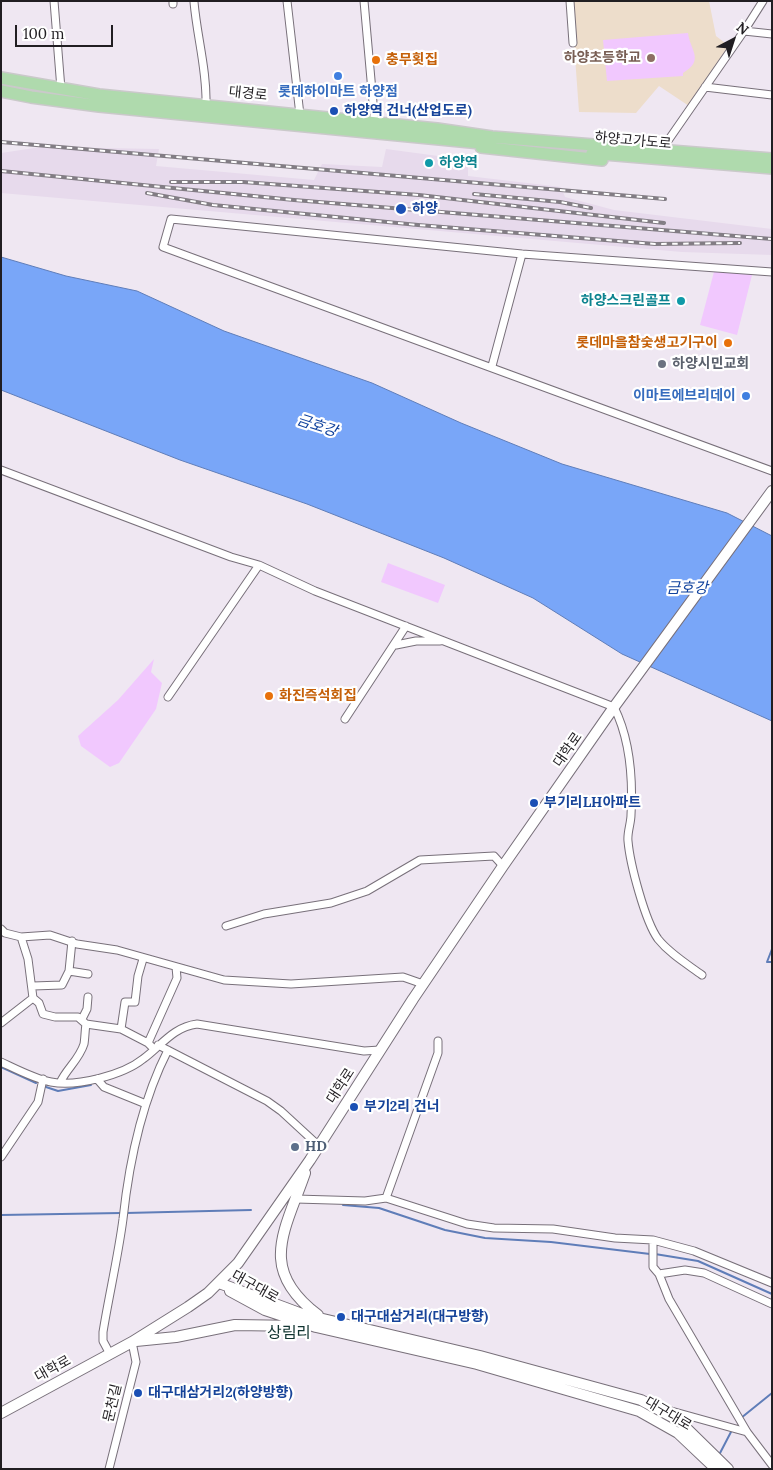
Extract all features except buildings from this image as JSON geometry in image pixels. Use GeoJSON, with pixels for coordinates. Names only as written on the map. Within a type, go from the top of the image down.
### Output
{"type":"FeatureCollection","features":[{"type":"Feature","properties":{"kind":"main road","name":"대경로"},"geometry":{"type":"LineString","coordinates":[[1,78],[100,95],[300,115],[375,129],[463,141],[492,140]]}},
{"type":"Feature","properties":{"kind":"main road","name":"대경로"},"geometry":{"type":"LineString","coordinates":[[1,90],[31,97],[99,106],[375,129],[437,128],[492,140]]}},
{"type":"Feature","properties":{"kind":"main road"},"geometry":{"type":"LineString","coordinates":[[437,128],[456,126],[772,154]]}},
{"type":"Feature","properties":{"kind":"main road","name":"하양고가도로"},"geometry":{"type":"LineString","coordinates":[[492,140],[772,159]]}},
{"type":"Feature","properties":{"kind":"main road","name":"하양고가도로"},"geometry":{"type":"LineString","coordinates":[[492,140],[772,168]]}},
{"type":"Feature","properties":{"kind":"main road"},"geometry":{"type":"LineString","coordinates":[[463,141],[481,147],[522,153],[772,176]]}},
{"type":"Feature","properties":{"kind":"main road","name":"대학로"},"geometry":{"type":"LineString","coordinates":[[1,1413],[132,1342],[188,1307],[219,1283],[238,1263],[310,1160],[423,984],[503,866],[614,707],[772,491]]}},
{"type":"Feature","properties":{"kind":"main road"},"geometry":{"type":"LineString","coordinates":[[310,1160],[283,1233],[281,1257],[283,1272],[291,1290],[318,1322]]}},
{"type":"Feature","properties":{"kind":"main road","name":"대구대로"},"geometry":{"type":"LineString","coordinates":[[219,1283],[265,1310],[480,1356],[641,1400],[678,1420],[719,1463]]}},
{"type":"Feature","properties":{"kind":"main road"},"geometry":{"type":"LineString","coordinates":[[132,1342],[176,1337],[235,1325],[318,1322]]}},
{"type":"Feature","properties":{"kind":"main road","name":"대구대로"},"geometry":{"type":"LineString","coordinates":[[318,1322],[477,1364],[639,1411],[678,1433],[719,1463]]}},
{"type":"Feature","properties":{"kind":"street"},"geometry":{"type":"LineString","coordinates":[[54,1],[61,89]]}},
{"type":"Feature","properties":{"kind":"street"},"geometry":{"type":"LineString","coordinates":[[287,1],[300,115]]}},
{"type":"Feature","properties":{"kind":"street"},"geometry":{"type":"LineString","coordinates":[[364,1],[375,129]]}},
{"type":"Feature","properties":{"kind":"street"},"geometry":{"type":"LineString","coordinates":[[570,1],[573,43]]}},
{"type":"Feature","properties":{"kind":"street"},"geometry":{"type":"LineString","coordinates":[[664,145],[763,1]]}},
{"type":"Feature","properties":{"kind":"street"},"geometry":{"type":"LineString","coordinates":[[194,2],[197,33],[204,61],[206,105]]}},
{"type":"Feature","properties":{"kind":"street"},"geometry":{"type":"LineString","coordinates":[[744,31],[772,34]]}},
{"type":"Feature","properties":{"kind":"street"},"geometry":{"type":"LineString","coordinates":[[705,87],[772,95]]}},
{"type":"Feature","properties":{"kind":"street"},"geometry":{"type":"LineString","coordinates":[[772,272],[522,254],[171,220],[163,247],[492,366],[772,471]]}},
{"type":"Feature","properties":{"kind":"street"},"geometry":{"type":"LineString","coordinates":[[492,366],[522,254]]}},
{"type":"Feature","properties":{"kind":"street"},"geometry":{"type":"LineString","coordinates":[[1,470],[231,557],[258,565],[316,591],[614,707],[621,720],[629,752],[631,814],[628,840],[646,916],[657,937],[666,948],[702,975]]}},
{"type":"Feature","properties":{"kind":"street"},"geometry":{"type":"LineString","coordinates":[[168,697],[258,565]]}},
{"type":"Feature","properties":{"kind":"street"},"geometry":{"type":"LineString","coordinates":[[346,719],[396,645],[406,626]]}},
{"type":"Feature","properties":{"kind":"street"},"geometry":{"type":"LineString","coordinates":[[396,645],[416,641],[444,641]]}},
{"type":"Feature","properties":{"kind":"street"},"geometry":{"type":"LineString","coordinates":[[226,926],[264,914],[331,903],[367,891],[420,860],[494,856],[503,866]]}},
{"type":"Feature","properties":{"kind":"street"},"geometry":{"type":"LineString","coordinates":[[1,929],[5,934],[21,937],[50,936],[77,944],[117,950],[143,959],[237,981],[291,984],[403,977],[423,984]]}},
{"type":"Feature","properties":{"kind":"street"},"geometry":{"type":"LineString","coordinates":[[21,937],[28,958],[33,998]]}},
{"type":"Feature","properties":{"kind":"street"},"geometry":{"type":"LineString","coordinates":[[33,986],[62,985],[69,971],[72,941]]}},
{"type":"Feature","properties":{"kind":"street"},"geometry":{"type":"LineString","coordinates":[[121,1029],[125,1002],[135,1002],[138,976],[143,959]]}},
{"type":"Feature","properties":{"kind":"street"},"geometry":{"type":"LineString","coordinates":[[148,1042],[177,978],[176,967]]}},
{"type":"Feature","properties":{"kind":"street"},"geometry":{"type":"LineString","coordinates":[[69,971],[88,974]]}},
{"type":"Feature","properties":{"kind":"street"},"geometry":{"type":"LineString","coordinates":[[60,1083],[84,1044],[84,1021],[88,997]]}},
{"type":"Feature","properties":{"kind":"street"},"geometry":{"type":"LineString","coordinates":[[33,998],[39,1003],[43,1014],[121,1029],[156,1047],[168,1050],[267,1101],[281,1111],[319,1146]]}},
{"type":"Feature","properties":{"kind":"street"},"geometry":{"type":"LineString","coordinates":[[1,1023],[33,998]]}},
{"type":"Feature","properties":{"kind":"street"},"geometry":{"type":"LineString","coordinates":[[1,1062],[43,1079],[60,1083],[97,1079],[131,1068],[171,1034],[190,1025],[197,1024],[303,1039],[364,1051],[380,1050]]}},
{"type":"Feature","properties":{"kind":"street"},"geometry":{"type":"LineString","coordinates":[[386,1198],[438,1053],[438,1040]]}},
{"type":"Feature","properties":{"kind":"street"},"geometry":{"type":"LineString","coordinates":[[110,1354],[103,1341],[103,1332],[123,1213],[146,1104],[154,1079],[168,1050]]}},
{"type":"Feature","properties":{"kind":"street"},"geometry":{"type":"LineString","coordinates":[[1,1157],[38,1102],[43,1079]]}},
{"type":"Feature","properties":{"kind":"street"},"geometry":{"type":"LineString","coordinates":[[97,1079],[104,1087],[146,1104]]}},
{"type":"Feature","properties":{"kind":"street"},"geometry":{"type":"LineString","coordinates":[[296,1199],[365,1201],[386,1198],[467,1224],[494,1228],[553,1229],[615,1238],[652,1248],[694,1251],[772,1283]]}},
{"type":"Feature","properties":{"kind":"street"},"geometry":{"type":"LineString","coordinates":[[652,1248],[653,1267],[659,1274],[669,1299],[747,1432],[772,1465]]}},
{"type":"Feature","properties":{"kind":"street"},"geometry":{"type":"LineString","coordinates":[[659,1274],[679,1270],[704,1273],[772,1304]]}},
{"type":"Feature","properties":{"kind":"street","name":"문천길"},"geometry":{"type":"LineString","coordinates":[[109,1469],[136,1362],[132,1342]]}},
{"type":"Feature","properties":{"kind":"street"},"geometry":{"type":"LineString","coordinates":[[657,1407],[747,1432]]}},
{"type":"Feature","properties":{"kind":"shaded area","name":"하양초등학교"},"geometry":{"type":"Polygon","coordinates":[[[571,1],[709,1],[716,36],[733,49],[692,108],[659,86],[636,113],[579,112],[571,1]]]}},
{"type":"Feature","properties":{"kind":"shaded area"},"geometry":{"type":"Polygon","coordinates":[[[688,33],[695,59],[690,68],[683,73],[683,76],[607,81],[603,40],[688,33]]]}},
{"type":"Feature","properties":{"kind":"shaded area"},"geometry":{"type":"Polygon","coordinates":[[[41,147],[159,149],[156,166],[314,180],[322,164],[382,167],[386,149],[468,160],[468,176],[561,187],[565,197],[614,210],[772,229],[772,255],[682,252],[1,193],[1,153],[41,147]]]}},
{"type":"Feature","properties":{"kind":"shaded area"},"geometry":{"type":"Polygon","coordinates":[[[715,268],[753,271],[737,335],[700,325],[715,268]]]}},
{"type":"Feature","properties":{"kind":"shaded area"},"geometry":{"type":"Polygon","coordinates":[[[388,563],[445,585],[438,603],[381,582],[388,563]]]}},
{"type":"Feature","properties":{"kind":"shaded area"},"geometry":{"type":"Polygon","coordinates":[[[154,659],[151,672],[162,683],[156,709],[119,763],[110,767],[81,746],[78,736],[118,700],[154,659]]]}},
{"type":"Feature","properties":{"kind":"water","name":"금호강"},"geometry":{"type":"Polygon","coordinates":[[[1,257],[66,276],[137,291],[224,331],[372,383],[461,423],[562,464],[727,513],[772,536],[772,721],[622,654],[533,598],[444,558],[307,504],[180,460],[1,390],[1,257]]]}},
{"type":"Feature","properties":{"kind":"waterway"},"geometry":{"type":"LineString","coordinates":[[772,949],[767,962],[772,962]]}},
{"type":"Feature","properties":{"kind":"waterway"},"geometry":{"type":"LineString","coordinates":[[1,1067],[36,1083]]}},
{"type":"Feature","properties":{"kind":"waterway"},"geometry":{"type":"LineString","coordinates":[[46,1087],[58,1091],[91,1085]]}},
{"type":"Feature","properties":{"kind":"waterway"},"geometry":{"type":"LineString","coordinates":[[343,1205],[379,1208],[445,1230],[485,1238],[551,1242],[650,1254]]}},
{"type":"Feature","properties":{"kind":"waterway"},"geometry":{"type":"LineString","coordinates":[[126,1213],[251,1210]]}},
{"type":"Feature","properties":{"kind":"waterway"},"geometry":{"type":"LineString","coordinates":[[1,1215],[121,1213]]}},
{"type":"Feature","properties":{"kind":"waterway"},"geometry":{"type":"LineString","coordinates":[[655,1254],[698,1261],[772,1294]]}},
{"type":"Feature","properties":{"kind":"waterway"},"geometry":{"type":"LineString","coordinates":[[741,1418],[772,1393]]}},
{"type":"Feature","properties":{"kind":"waterway"},"geometry":{"type":"LineString","coordinates":[[719,1455],[732,1430]]}},
{"type":"Feature","properties":{"kind":"railway"},"geometry":{"type":"LineString","coordinates":[[1,142],[665,199]]}},
{"type":"Feature","properties":{"kind":"railway"},"geometry":{"type":"LineString","coordinates":[[1,171],[294,200],[772,239]]}},
{"type":"Feature","properties":{"kind":"railway"},"geometry":{"type":"LineString","coordinates":[[171,182],[243,182],[419,195],[664,223]]}},
{"type":"Feature","properties":{"kind":"railway"},"geometry":{"type":"LineString","coordinates":[[147,193],[213,205],[418,225],[655,244],[740,243]]}},
{"type":"Feature","properties":{"kind":"railway"},"geometry":{"type":"LineString","coordinates":[[474,194],[560,202],[591,208]]}},
{"type":"Feature","properties":{"kind":"place","name":"하양초등학교"},"geometry":{"type":"Point","coordinates":[651,58]}},
{"type":"Feature","properties":{"kind":"place","name":"충무횟집"},"geometry":{"type":"Point","coordinates":[376,60]}},
{"type":"Feature","properties":{"kind":"place","name":"롯데하이마트 하양점"},"geometry":{"type":"Point","coordinates":[338,76]}},
{"type":"Feature","properties":{"kind":"place","name":"하양역 건너(산업도로)"},"geometry":{"type":"Point","coordinates":[334,111]}},
{"type":"Feature","properties":{"kind":"place","name":"하양역"},"geometry":{"type":"Point","coordinates":[429,163]}},
{"type":"Feature","properties":{"kind":"place","name":"하양"},"geometry":{"type":"Point","coordinates":[401,209]}},
{"type":"Feature","properties":{"kind":"place","name":"하양스크린골프"},"geometry":{"type":"Point","coordinates":[681,301]}},
{"type":"Feature","properties":{"kind":"place","name":"롯데마을참숯생고기구이"},"geometry":{"type":"Point","coordinates":[728,343]}},
{"type":"Feature","properties":{"kind":"place","name":"하양시민교회"},"geometry":{"type":"Point","coordinates":[662,364]}},
{"type":"Feature","properties":{"kind":"place","name":"이마트에브리데이"},"geometry":{"type":"Point","coordinates":[746,396]}},
{"type":"Feature","properties":{"kind":"place","name":"화진즉석회집"},"geometry":{"type":"Point","coordinates":[269,696]}},
{"type":"Feature","properties":{"kind":"place","name":"부기리LH아파트"},"geometry":{"type":"Point","coordinates":[534,803]}},
{"type":"Feature","properties":{"kind":"place","name":"부기2리 건너"},"geometry":{"type":"Point","coordinates":[354,1107]}},
{"type":"Feature","properties":{"kind":"place","name":"HD"},"geometry":{"type":"Point","coordinates":[295,1147]}},
{"type":"Feature","properties":{"kind":"place","name":"대구대삼거리(대구방향)"},"geometry":{"type":"Point","coordinates":[341,1317]}},
{"type":"Feature","properties":{"kind":"place","name":"대구대삼거리2(하양방향)"},"geometry":{"type":"Point","coordinates":[138,1393]}},
{"type":"Feature","properties":{"kind":"district","name":"상림리"},"geometry":{"type":"Point","coordinates":[289,1333]}}]}
